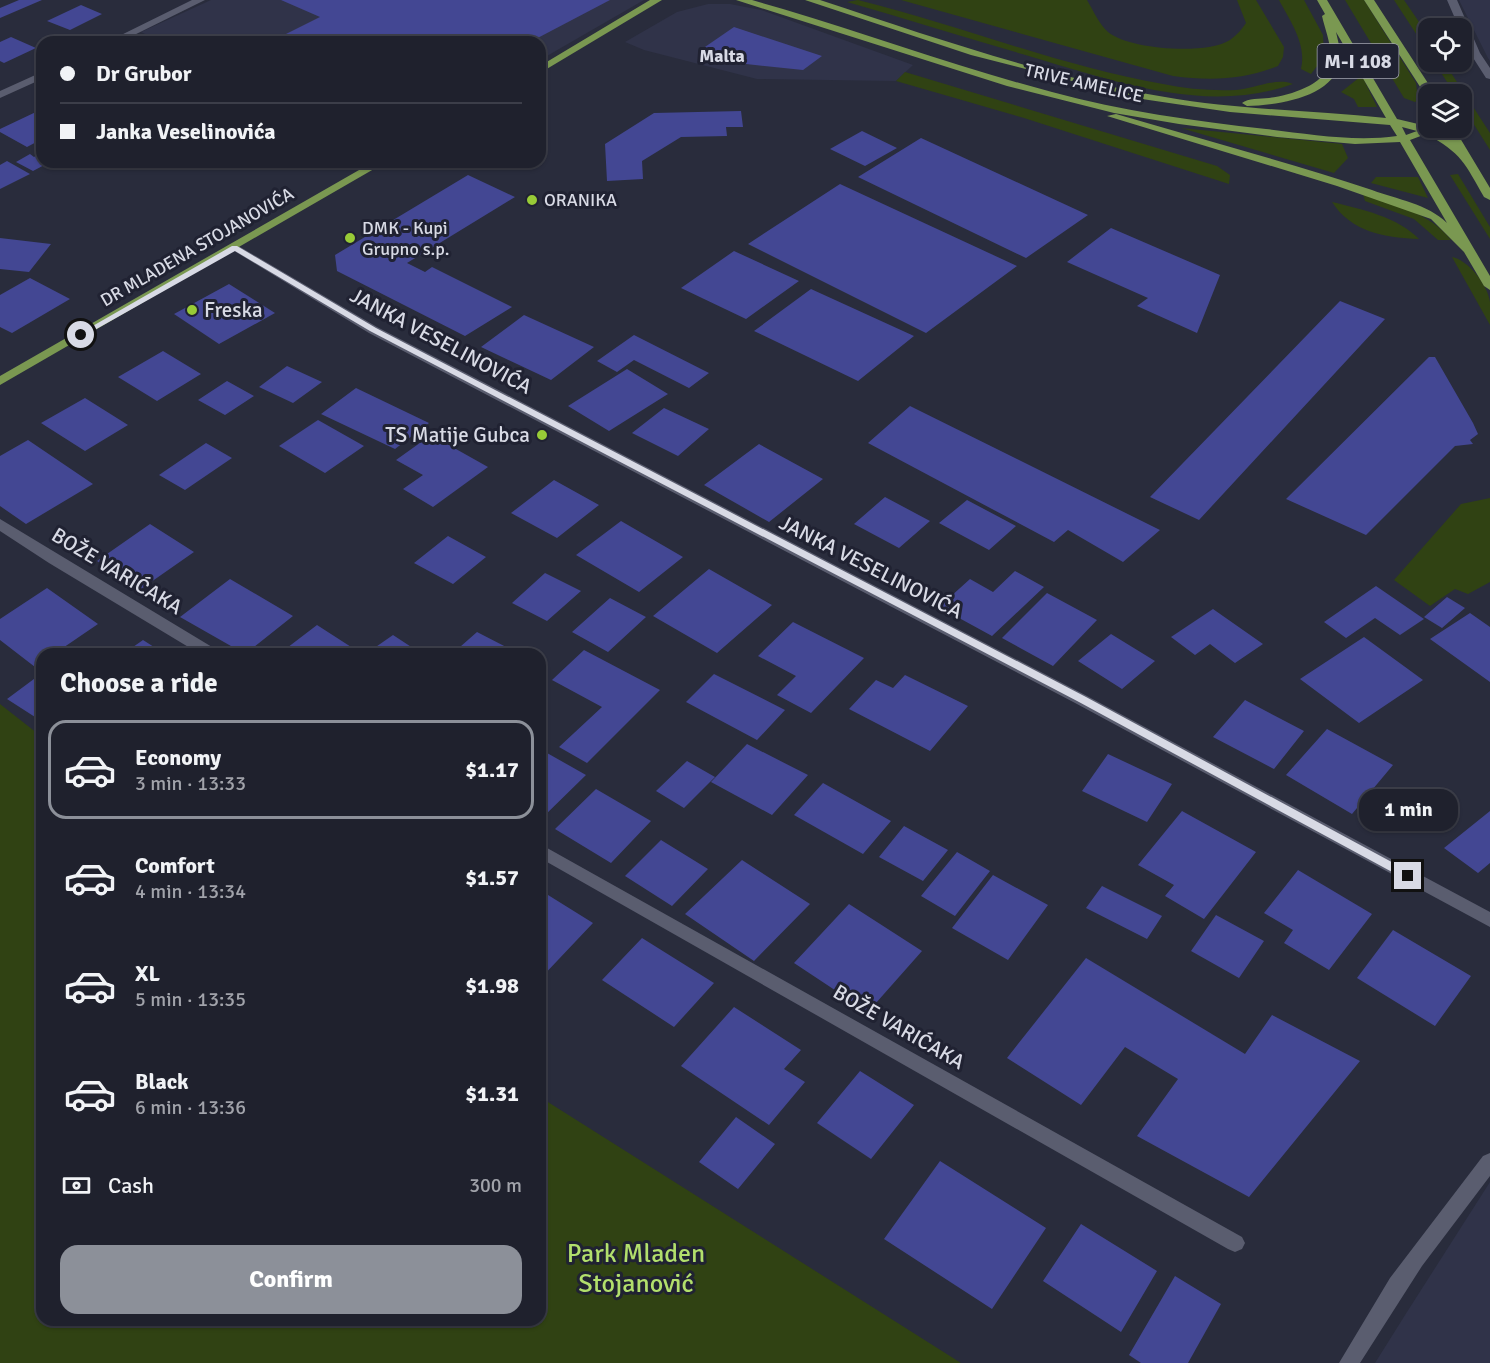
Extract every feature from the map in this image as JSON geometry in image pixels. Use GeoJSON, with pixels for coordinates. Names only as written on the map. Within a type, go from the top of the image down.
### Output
{"type":"FeatureCollection","features":[{"type":"Feature","properties":{"kind":"main road"},"geometry":{"type":"LineString","coordinates":[[546,67],[636,15],[657,0]]}},
{"type":"Feature","properties":{"kind":"main road"},"geometry":{"type":"LineString","coordinates":[[636,15],[672,0]]}},
{"type":"Feature","properties":{"kind":"main road","name":"TRIVE AMELICE"},"geometry":{"type":"LineString","coordinates":[[741,0],[1050,95],[1184,122],[1326,138],[1405,140],[1418,134]]}},
{"type":"Feature","properties":{"kind":"main road","name":"TRIVE AMELICE"},"geometry":{"type":"LineString","coordinates":[[810,0],[1057,75],[1144,96],[1320,117],[1393,120],[1418,126]]}},
{"type":"Feature","properties":{"kind":"main road","name":"M-I 108"},"geometry":{"type":"LineString","coordinates":[[1369,0],[1424,84]]}},
{"type":"Feature","properties":{"kind":"main road"},"geometry":{"type":"LineString","coordinates":[[1184,102],[1253,103],[1285,97],[1321,85],[1330,75],[1335,54],[1322,1]]}},
{"type":"Feature","properties":{"kind":"main road","name":"M-I 108"},"geometry":{"type":"LineString","coordinates":[[1322,1],[1490,286]]}},
{"type":"Feature","properties":{"kind":"main road"},"geometry":{"type":"LineString","coordinates":[[1050,95],[1139,125],[1341,184],[1419,210],[1435,217],[1467,249]]}},
{"type":"Feature","properties":{"kind":"main road","name":"TRIVE AMELICE"},"geometry":{"type":"LineString","coordinates":[[1444,138],[1464,154]]}},
{"type":"Feature","properties":{"kind":"main road"},"geometry":{"type":"LineString","coordinates":[[1455,138],[1490,196]]}},
{"type":"Feature","properties":{"kind":"main road","name":"DR MLADENA STOJANOVIĆA"},"geometry":{"type":"LineString","coordinates":[[0,381],[371,168]]}},
{"type":"Feature","properties":{"kind":"street"},"geometry":{"type":"LineString","coordinates":[[125,36],[200,0]]}},
{"type":"Feature","properties":{"kind":"street"},"geometry":{"type":"LineString","coordinates":[[1452,0],[1475,53],[1490,76]]}},
{"type":"Feature","properties":{"kind":"street"},"geometry":{"type":"LineString","coordinates":[[0,95],[36,78]]}},
{"type":"Feature","properties":{"kind":"street","name":"JANKA VESELINOVIĆA"},"geometry":{"type":"LineString","coordinates":[[235,248],[373,330],[1082,700],[1490,920]]}},
{"type":"Feature","properties":{"kind":"street","name":"BOŽE VARIĆAKA"},"geometry":{"type":"LineString","coordinates":[[0,524],[54,560],[202,648]]}},
{"type":"Feature","properties":{"kind":"street","name":"BOŽE VARIĆAKA"},"geometry":{"type":"LineString","coordinates":[[546,853],[1235,1243]]}},
{"type":"Feature","properties":{"kind":"street"},"geometry":{"type":"LineString","coordinates":[[1349,1363],[1370,1324],[1421,1251],[1490,1162]]}},
{"type":"Feature","properties":{"kind":"shaded area"},"geometry":{"type":"Polygon","coordinates":[[[211,0],[644,0],[546,57],[546,36],[149,36],[141,32],[211,0]]]}},
{"type":"Feature","properties":{"kind":"shaded area"},"geometry":{"type":"Polygon","coordinates":[[[1459,0],[1490,0],[1490,61],[1472,26],[1472,18],[1468,18],[1459,0]]]}},
{"type":"Feature","properties":{"kind":"shaded area"},"geometry":{"type":"Polygon","coordinates":[[[708,4],[730,4],[761,10],[913,65],[896,81],[757,79],[644,50],[625,42],[677,12],[708,4]]]}},
{"type":"Feature","properties":{"kind":"shaded area"},"geometry":{"type":"Polygon","coordinates":[[[1490,1182],[1490,1363],[1375,1363],[1407,1312],[1490,1182]]]}},
{"type":"Feature","properties":{"kind":"green space"},"geometry":{"type":"Polygon","coordinates":[[[858,0],[1086,67],[1163,84],[1227,90],[1279,82],[1293,84],[1259,93],[1225,96],[1191,95],[1156,90],[1088,74],[847,2],[858,0]]]}},
{"type":"Feature","properties":{"kind":"green space"},"geometry":{"type":"Polygon","coordinates":[[[901,0],[1087,0],[1105,29],[1119,38],[1150,46],[1187,49],[1219,45],[1230,40],[1246,23],[1237,0],[1256,0],[1284,47],[1283,57],[1278,66],[1240,77],[1200,79],[1173,76],[901,0]]]}},
{"type":"Feature","properties":{"kind":"green space"},"geometry":{"type":"Polygon","coordinates":[[[1279,0],[1304,0],[1323,35],[1324,57],[1311,74],[1301,69],[1300,42],[1279,0]]]}},
{"type":"Feature","properties":{"kind":"green space"},"geometry":{"type":"Polygon","coordinates":[[[1345,0],[1364,0],[1416,83],[1418,100],[1415,102],[1404,98],[1345,0]]]}},
{"type":"Feature","properties":{"kind":"green space"},"geometry":{"type":"Polygon","coordinates":[[[1394,0],[1404,0],[1418,20],[1418,37],[1394,0]]]}},
{"type":"Feature","properties":{"kind":"green space"},"geometry":{"type":"Polygon","coordinates":[[[905,72],[1217,166],[1230,175],[1229,184],[1024,118],[896,81],[905,72]]]}},
{"type":"Feature","properties":{"kind":"green space"},"geometry":{"type":"Polygon","coordinates":[[[1441,72],[1450,72],[1458,84],[1448,84],[1441,72]]]}},
{"type":"Feature","properties":{"kind":"green space"},"geometry":{"type":"Polygon","coordinates":[[[1360,77],[1363,78],[1377,107],[1358,107],[1354,99],[1341,92],[1360,77]]]}},
{"type":"Feature","properties":{"kind":"green space"},"geometry":{"type":"Polygon","coordinates":[[[1472,105],[1490,133],[1490,150],[1472,121],[1472,105]]]}},
{"type":"Feature","properties":{"kind":"green space"},"geometry":{"type":"Polygon","coordinates":[[[1181,128],[1342,144],[1348,158],[1334,173],[1181,128]]]}},
{"type":"Feature","properties":{"kind":"green space"},"geometry":{"type":"Polygon","coordinates":[[[1458,174],[1490,227],[1490,239],[1450,175],[1458,174]]]}},
{"type":"Feature","properties":{"kind":"green space"},"geometry":{"type":"Polygon","coordinates":[[[1376,177],[1418,177],[1428,198],[1371,183],[1376,177]]]}},
{"type":"Feature","properties":{"kind":"green space"},"geometry":{"type":"Polygon","coordinates":[[[1363,194],[1422,216],[1442,230],[1451,240],[1438,240],[1414,219],[1365,201],[1363,194]]]}},
{"type":"Feature","properties":{"kind":"green space"},"geometry":{"type":"Polygon","coordinates":[[[1332,202],[1390,219],[1419,239],[1382,235],[1359,227],[1340,212],[1332,202]]]}},
{"type":"Feature","properties":{"kind":"green space"},"geometry":{"type":"Polygon","coordinates":[[[1452,257],[1471,268],[1485,288],[1490,302],[1490,325],[1452,257]]]}},
{"type":"Feature","properties":{"kind":"green space"},"geometry":{"type":"Polygon","coordinates":[[[1490,498],[1490,582],[1468,594],[1455,589],[1430,606],[1394,580],[1461,504],[1490,498]]]}},
{"type":"Feature","properties":{"kind":"green space","name":"Park Mladen Stojanović"},"geometry":{"type":"Polygon","coordinates":[[[0,704],[36,732],[36,1326],[546,1326],[546,1101],[961,1363],[0,1363],[0,704]]]}},
{"type":"Feature","properties":{"kind":"building"},"geometry":{"type":"Polygon","coordinates":[[[19,0],[42,0],[0,18],[0,8],[19,0]]]}},
{"type":"Feature","properties":{"kind":"building"},"geometry":{"type":"Polygon","coordinates":[[[281,0],[610,0],[541,36],[282,36],[320,17],[281,0]]]}},
{"type":"Feature","properties":{"kind":"building"},"geometry":{"type":"Polygon","coordinates":[[[81,5],[102,14],[70,30],[47,21],[81,5]]]}},
{"type":"Feature","properties":{"kind":"building"},"geometry":{"type":"Polygon","coordinates":[[[734,27],[822,56],[803,70],[746,64],[702,49],[734,27]]]}},
{"type":"Feature","properties":{"kind":"building"},"geometry":{"type":"Polygon","coordinates":[[[11,37],[36,48],[4,63],[0,61],[0,42],[11,37]]]}},
{"type":"Feature","properties":{"kind":"building"},"geometry":{"type":"Polygon","coordinates":[[[741,111],[743,127],[726,127],[727,136],[681,137],[642,161],[643,179],[607,181],[605,144],[654,113],[741,111]]]}},
{"type":"Feature","properties":{"kind":"building"},"geometry":{"type":"Polygon","coordinates":[[[36,112],[36,142],[27,147],[0,132],[0,129],[36,112]]]}},
{"type":"Feature","properties":{"kind":"building"},"geometry":{"type":"Polygon","coordinates":[[[862,131],[897,148],[865,166],[830,149],[862,131]]]}},
{"type":"Feature","properties":{"kind":"building"},"geometry":{"type":"Polygon","coordinates":[[[921,138],[1088,215],[1026,258],[858,177],[921,138]]]}},
{"type":"Feature","properties":{"kind":"building"},"geometry":{"type":"Polygon","coordinates":[[[30,154],[36,156],[36,168],[39,168],[33,171],[16,162],[30,154]]]}},
{"type":"Feature","properties":{"kind":"building"},"geometry":{"type":"Polygon","coordinates":[[[7,161],[30,174],[0,189],[0,165],[7,161]]]}},
{"type":"Feature","properties":{"kind":"building"},"geometry":{"type":"Polygon","coordinates":[[[468,175],[515,197],[407,263],[425,272],[432,267],[512,307],[465,336],[337,271],[335,255],[468,175]]]}},
{"type":"Feature","properties":{"kind":"building"},"geometry":{"type":"Polygon","coordinates":[[[840,184],[1017,266],[926,333],[748,244],[840,184]]]}},
{"type":"Feature","properties":{"kind":"building"},"geometry":{"type":"Polygon","coordinates":[[[1111,228],[1220,275],[1197,333],[1137,306],[1148,298],[1067,262],[1111,228]]]}},
{"type":"Feature","properties":{"kind":"building"},"geometry":{"type":"Polygon","coordinates":[[[0,238],[51,244],[29,272],[0,269],[0,238]]]}},
{"type":"Feature","properties":{"kind":"building"},"geometry":{"type":"Polygon","coordinates":[[[734,251],[799,281],[746,319],[681,288],[734,251]]]}},
{"type":"Feature","properties":{"kind":"building"},"geometry":{"type":"Polygon","coordinates":[[[30,278],[70,299],[12,333],[0,327],[0,295],[30,278]]]}},
{"type":"Feature","properties":{"kind":"building"},"geometry":{"type":"Polygon","coordinates":[[[229,284],[275,313],[219,344],[174,314],[229,284]]]}},
{"type":"Feature","properties":{"kind":"building"},"geometry":{"type":"Polygon","coordinates":[[[811,289],[914,336],[858,381],[754,331],[811,289]]]}},
{"type":"Feature","properties":{"kind":"building"},"geometry":{"type":"Polygon","coordinates":[[[1340,301],[1385,319],[1199,520],[1150,497],[1340,301]]]}},
{"type":"Feature","properties":{"kind":"building"},"geometry":{"type":"Polygon","coordinates":[[[524,315],[594,347],[551,380],[481,347],[524,315]]]}},
{"type":"Feature","properties":{"kind":"building"},"geometry":{"type":"Polygon","coordinates":[[[634,335],[709,373],[689,388],[634,360],[617,372],[597,361],[634,335]]]}},
{"type":"Feature","properties":{"kind":"building"},"geometry":{"type":"Polygon","coordinates":[[[163,351],[201,374],[157,401],[118,377],[163,351]]]}},
{"type":"Feature","properties":{"kind":"building"},"geometry":{"type":"Polygon","coordinates":[[[1429,357],[1435,357],[1473,423],[1478,434],[1470,440],[1473,444],[1455,446],[1366,535],[1286,499],[1429,357]]]}},
{"type":"Feature","properties":{"kind":"building"},"geometry":{"type":"Polygon","coordinates":[[[287,366],[322,382],[293,403],[259,387],[287,366]]]}},
{"type":"Feature","properties":{"kind":"building"},"geometry":{"type":"Polygon","coordinates":[[[627,369],[668,394],[609,431],[568,406],[627,369]]]}},
{"type":"Feature","properties":{"kind":"building"},"geometry":{"type":"Polygon","coordinates":[[[227,381],[254,396],[225,415],[198,400],[227,381]]]}},
{"type":"Feature","properties":{"kind":"building"},"geometry":{"type":"Polygon","coordinates":[[[356,388],[429,423],[395,449],[321,414],[356,388]]]}},
{"type":"Feature","properties":{"kind":"building"},"geometry":{"type":"Polygon","coordinates":[[[85,398],[128,425],[85,451],[41,423],[85,398]]]}},
{"type":"Feature","properties":{"kind":"building"},"geometry":{"type":"Polygon","coordinates":[[[910,406],[1160,530],[1123,562],[1068,530],[1054,542],[868,443],[910,406]]]}},
{"type":"Feature","properties":{"kind":"building"},"geometry":{"type":"Polygon","coordinates":[[[664,408],[709,429],[678,456],[632,433],[664,408]]]}},
{"type":"Feature","properties":{"kind":"building"},"geometry":{"type":"Polygon","coordinates":[[[318,420],[364,446],[325,473],[279,446],[318,420]]]}},
{"type":"Feature","properties":{"kind":"building"},"geometry":{"type":"Polygon","coordinates":[[[431,435],[488,467],[433,507],[403,489],[423,475],[396,460],[431,435]]]}},
{"type":"Feature","properties":{"kind":"building"},"geometry":{"type":"Polygon","coordinates":[[[28,440],[93,484],[26,524],[0,506],[0,456],[28,440]]]}},
{"type":"Feature","properties":{"kind":"building"},"geometry":{"type":"Polygon","coordinates":[[[206,443],[232,458],[185,490],[159,475],[206,443]]]}},
{"type":"Feature","properties":{"kind":"building"},"geometry":{"type":"Polygon","coordinates":[[[759,444],[823,479],[769,522],[704,485],[759,444]]]}},
{"type":"Feature","properties":{"kind":"building"},"geometry":{"type":"Polygon","coordinates":[[[554,480],[599,505],[557,538],[511,513],[554,480]]]}},
{"type":"Feature","properties":{"kind":"building"},"geometry":{"type":"Polygon","coordinates":[[[885,497],[930,521],[899,548],[854,524],[885,497]]]}},
{"type":"Feature","properties":{"kind":"building"},"geometry":{"type":"Polygon","coordinates":[[[967,500],[1016,526],[989,550],[939,523],[967,500]]]}},
{"type":"Feature","properties":{"kind":"building"},"geometry":{"type":"Polygon","coordinates":[[[621,521],[683,557],[639,592],[576,555],[621,521]]]}},
{"type":"Feature","properties":{"kind":"building"},"geometry":{"type":"Polygon","coordinates":[[[150,524],[194,552],[141,589],[97,561],[150,524]]]}},
{"type":"Feature","properties":{"kind":"building"},"geometry":{"type":"Polygon","coordinates":[[[448,536],[486,557],[453,584],[414,563],[448,536]]]}},
{"type":"Feature","properties":{"kind":"building"},"geometry":{"type":"Polygon","coordinates":[[[709,569],[772,605],[717,653],[653,616],[709,569]]]}},
{"type":"Feature","properties":{"kind":"building"},"geometry":{"type":"Polygon","coordinates":[[[1015,571],[1044,587],[992,636],[939,607],[970,579],[993,592],[1015,571]]]}},
{"type":"Feature","properties":{"kind":"building"},"geometry":{"type":"Polygon","coordinates":[[[545,573],[581,591],[547,621],[512,603],[545,573]]]}},
{"type":"Feature","properties":{"kind":"building"},"geometry":{"type":"Polygon","coordinates":[[[230,579],[293,616],[253,648],[234,648],[180,617],[230,579]]]}},
{"type":"Feature","properties":{"kind":"building"},"geometry":{"type":"Polygon","coordinates":[[[1376,586],[1424,619],[1400,635],[1375,618],[1346,638],[1324,622],[1376,586]]]}},
{"type":"Feature","properties":{"kind":"building"},"geometry":{"type":"Polygon","coordinates":[[[47,588],[98,624],[63,648],[36,648],[35,667],[0,640],[0,619],[47,588]]]}},
{"type":"Feature","properties":{"kind":"building"},"geometry":{"type":"Polygon","coordinates":[[[1047,593],[1097,620],[1053,666],[1002,638],[1047,593]]]}},
{"type":"Feature","properties":{"kind":"building"},"geometry":{"type":"Polygon","coordinates":[[[1447,597],[1465,608],[1442,628],[1424,617],[1447,597]]]}},
{"type":"Feature","properties":{"kind":"building"},"geometry":{"type":"Polygon","coordinates":[[[610,598],[646,617],[608,652],[572,632],[610,598]]]}},
{"type":"Feature","properties":{"kind":"building"},"geometry":{"type":"Polygon","coordinates":[[[1213,609],[1263,644],[1235,663],[1210,644],[1195,655],[1171,637],[1213,609]]]}},
{"type":"Feature","properties":{"kind":"building"},"geometry":{"type":"Polygon","coordinates":[[[1470,613],[1490,627],[1490,682],[1430,639],[1470,613]]]}},
{"type":"Feature","properties":{"kind":"building"},"geometry":{"type":"Polygon","coordinates":[[[793,622],[864,658],[811,713],[777,695],[796,676],[758,656],[793,622]]]}},
{"type":"Feature","properties":{"kind":"building"},"geometry":{"type":"Polygon","coordinates":[[[317,625],[353,648],[287,648],[317,625]]]}},
{"type":"Feature","properties":{"kind":"building"},"geometry":{"type":"Polygon","coordinates":[[[477,632],[508,648],[459,648],[477,632]]]}},
{"type":"Feature","properties":{"kind":"building"},"geometry":{"type":"Polygon","coordinates":[[[1111,634],[1155,661],[1122,689],[1078,661],[1111,634]]]}},
{"type":"Feature","properties":{"kind":"building"},"geometry":{"type":"Polygon","coordinates":[[[393,635],[413,648],[374,648],[393,635]]]}},
{"type":"Feature","properties":{"kind":"building"},"geometry":{"type":"Polygon","coordinates":[[[1364,637],[1423,680],[1359,723],[1300,679],[1364,637]]]}},
{"type":"Feature","properties":{"kind":"building"},"geometry":{"type":"Polygon","coordinates":[[[143,640],[156,648],[132,648],[143,640]]]}},
{"type":"Feature","properties":{"kind":"building"},"geometry":{"type":"Polygon","coordinates":[[[584,650],[660,690],[587,763],[559,747],[602,707],[552,680],[584,650]]]}},
{"type":"Feature","properties":{"kind":"building"},"geometry":{"type":"Polygon","coordinates":[[[714,674],[785,710],[757,740],[686,702],[714,674]]]}},
{"type":"Feature","properties":{"kind":"building"},"geometry":{"type":"Polygon","coordinates":[[[905,675],[968,706],[930,751],[849,709],[876,680],[893,688],[905,675]]]}},
{"type":"Feature","properties":{"kind":"building"},"geometry":{"type":"Polygon","coordinates":[[[36,677],[36,716],[7,699],[36,677]]]}},
{"type":"Feature","properties":{"kind":"building"},"geometry":{"type":"Polygon","coordinates":[[[1245,700],[1304,731],[1274,769],[1213,737],[1245,700]]]}},
{"type":"Feature","properties":{"kind":"building"},"geometry":{"type":"Polygon","coordinates":[[[1327,729],[1393,765],[1352,814],[1286,775],[1327,729]]]}},
{"type":"Feature","properties":{"kind":"building"},"geometry":{"type":"Polygon","coordinates":[[[747,744],[808,775],[772,815],[711,782],[747,744]]]}},
{"type":"Feature","properties":{"kind":"building"},"geometry":{"type":"Polygon","coordinates":[[[546,752],[586,775],[546,814],[546,752]]]}},
{"type":"Feature","properties":{"kind":"building"},"geometry":{"type":"Polygon","coordinates":[[[1108,754],[1172,784],[1147,822],[1082,791],[1108,754]]]}},
{"type":"Feature","properties":{"kind":"building"},"geometry":{"type":"Polygon","coordinates":[[[687,761],[715,777],[684,808],[656,791],[687,761]]]}},
{"type":"Feature","properties":{"kind":"building"},"geometry":{"type":"Polygon","coordinates":[[[823,783],[891,821],[863,854],[794,815],[823,783]]]}},
{"type":"Feature","properties":{"kind":"building"},"geometry":{"type":"Polygon","coordinates":[[[596,789],[651,821],[611,863],[555,829],[596,789]]]}},
{"type":"Feature","properties":{"kind":"building"},"geometry":{"type":"Polygon","coordinates":[[[1182,811],[1256,852],[1204,919],[1165,896],[1174,885],[1138,865],[1182,811]]]}},
{"type":"Feature","properties":{"kind":"building"},"geometry":{"type":"Polygon","coordinates":[[[1490,811],[1490,863],[1478,873],[1444,848],[1490,811]]]}},
{"type":"Feature","properties":{"kind":"building"},"geometry":{"type":"Polygon","coordinates":[[[904,826],[948,850],[923,881],[879,857],[904,826]]]}},
{"type":"Feature","properties":{"kind":"building"},"geometry":{"type":"Polygon","coordinates":[[[661,840],[708,869],[672,906],[625,876],[661,840]]]}},
{"type":"Feature","properties":{"kind":"building"},"geometry":{"type":"Polygon","coordinates":[[[957,852],[990,871],[955,916],[921,896],[957,852]]]}},
{"type":"Feature","properties":{"kind":"building"},"geometry":{"type":"Polygon","coordinates":[[[742,860],[810,904],[754,961],[685,914],[742,860]]]}},
{"type":"Feature","properties":{"kind":"building"},"geometry":{"type":"Polygon","coordinates":[[[1298,870],[1372,914],[1329,970],[1284,943],[1293,930],[1264,913],[1298,870]]]}},
{"type":"Feature","properties":{"kind":"building"},"geometry":{"type":"Polygon","coordinates":[[[993,875],[1048,905],[1008,960],[952,928],[993,875]]]}},
{"type":"Feature","properties":{"kind":"building"},"geometry":{"type":"Polygon","coordinates":[[[1102,886],[1162,916],[1147,939],[1086,908],[1102,886]]]}},
{"type":"Feature","properties":{"kind":"building"},"geometry":{"type":"Polygon","coordinates":[[[546,894],[593,923],[546,973],[546,894]]]}},
{"type":"Feature","properties":{"kind":"building"},"geometry":{"type":"Polygon","coordinates":[[[849,904],[922,951],[868,1012],[794,963],[849,904]]]}},
{"type":"Feature","properties":{"kind":"building"},"geometry":{"type":"Polygon","coordinates":[[[1216,915],[1264,941],[1239,978],[1191,951],[1216,915]]]}},
{"type":"Feature","properties":{"kind":"building"},"geometry":{"type":"Polygon","coordinates":[[[1393,930],[1471,976],[1435,1026],[1357,978],[1393,930]]]}},
{"type":"Feature","properties":{"kind":"building"},"geometry":{"type":"Polygon","coordinates":[[[642,938],[714,983],[674,1027],[602,980],[642,938]]]}},
{"type":"Feature","properties":{"kind":"building"},"geometry":{"type":"Polygon","coordinates":[[[1086,958],[1245,1054],[1272,1015],[1360,1061],[1249,1197],[1137,1136],[1178,1079],[1125,1047],[1081,1105],[1007,1058],[1086,958]]]}},
{"type":"Feature","properties":{"kind":"building"},"geometry":{"type":"Polygon","coordinates":[[[734,1007],[801,1050],[784,1069],[805,1082],[769,1125],[681,1066],[734,1007]]]}},
{"type":"Feature","properties":{"kind":"building"},"geometry":{"type":"Polygon","coordinates":[[[860,1071],[914,1105],[871,1159],[817,1123],[860,1071]]]}},
{"type":"Feature","properties":{"kind":"building"},"geometry":{"type":"Polygon","coordinates":[[[736,1117],[775,1144],[738,1189],[699,1162],[736,1117]]]}},
{"type":"Feature","properties":{"kind":"building"},"geometry":{"type":"Polygon","coordinates":[[[940,1161],[1046,1228],[992,1309],[884,1239],[940,1161]]]}},
{"type":"Feature","properties":{"kind":"building"},"geometry":{"type":"Polygon","coordinates":[[[1081,1224],[1157,1271],[1121,1332],[1043,1281],[1081,1224]]]}},
{"type":"Feature","properties":{"kind":"building"},"geometry":{"type":"Polygon","coordinates":[[[1175,1276],[1221,1304],[1188,1363],[1141,1363],[1129,1355],[1175,1276]]]}},
{"type":"Feature","properties":{"kind":"place","name":"ORANIKA"},"geometry":{"type":"Point","coordinates":[532,200]}},
{"type":"Feature","properties":{"kind":"place","name":"DMK - Kupi Grupno s.p."},"geometry":{"type":"Point","coordinates":[350,238]}},
{"type":"Feature","properties":{"kind":"place","name":"Freska"},"geometry":{"type":"Point","coordinates":[192,310]}},
{"type":"Feature","properties":{"kind":"place","name":"TS Matije Gubca"},"geometry":{"type":"Point","coordinates":[542,435]}},
{"type":"Feature","properties":{"kind":"district","name":"Malta"},"geometry":{"type":"Point","coordinates":[722,56]}},
{"type":"Feature","properties":{"kind":"route"},"geometry":{"type":"LineString","coordinates":[[81,335],[235,248],[373,330],[798,554],[1082,700],[1408,876]]}}]}
